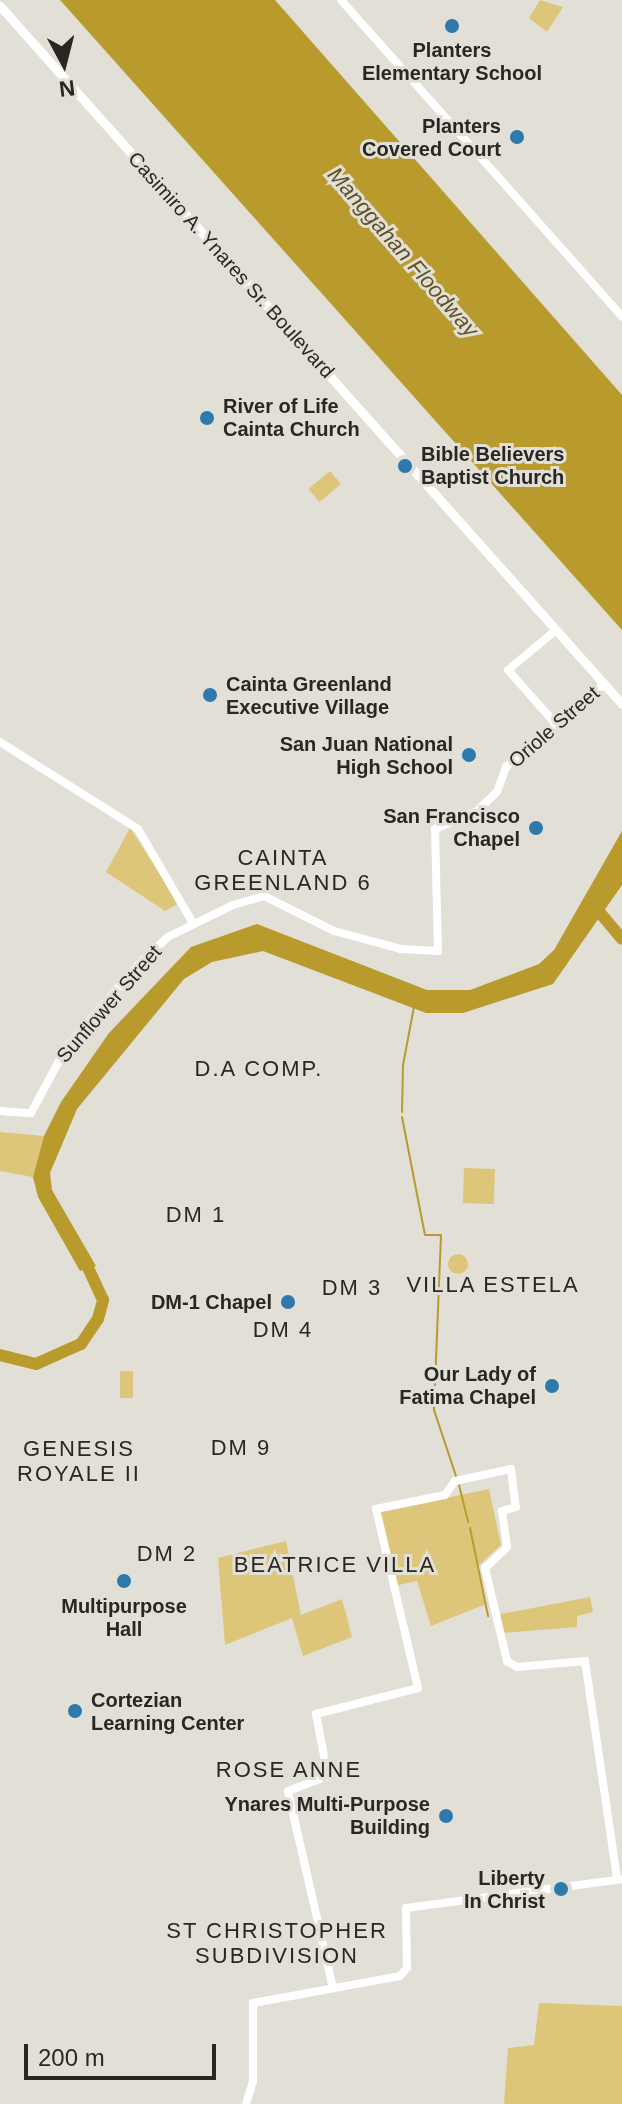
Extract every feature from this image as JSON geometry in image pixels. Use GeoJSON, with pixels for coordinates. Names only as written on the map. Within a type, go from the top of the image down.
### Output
{"type":"FeatureCollection","features":[{"type":"Feature","properties":{"kind":"main road","name":"Casimiro A. Ynares Sr. Boulevard"},"geometry":{"type":"LineString","coordinates":[[0,6],[622,704]]}},
{"type":"Feature","properties":{"kind":"street"},"geometry":{"type":"LineString","coordinates":[[341,0],[622,316]]}},
{"type":"Feature","properties":{"kind":"street"},"geometry":{"type":"LineString","coordinates":[[555,723],[508,670],[556,630]]}},
{"type":"Feature","properties":{"kind":"street","name":"Oriole Street"},"geometry":{"type":"LineString","coordinates":[[438,951],[435,829],[477,811],[497,792],[506,767],[604,684]]}},
{"type":"Feature","properties":{"kind":"street"},"geometry":{"type":"LineString","coordinates":[[0,742],[138,829],[193,923]]}},
{"type":"Feature","properties":{"kind":"street","name":"Sunflower Street"},"geometry":{"type":"LineString","coordinates":[[0,1111],[28,1114],[44,1081],[80,1031],[157,947],[193,923],[264,896],[334,931],[401,949],[438,951]]}},
{"type":"Feature","properties":{"kind":"street"},"geometry":{"type":"LineString","coordinates":[[246,2104],[253,2081],[253,2003],[333,1988],[405,1972],[402,1913],[408,1907],[619,1879],[585,1661],[517,1667],[507,1661],[485,1568],[507,1547],[502,1511],[516,1507],[511,1469],[455,1481],[451,1492],[376,1509],[419,1683],[413,1692],[316,1714],[328,1776],[288,1791],[333,1988]]}},
{"type":"Feature","properties":{"kind":"shaded area"},"geometry":{"type":"Polygon","coordinates":[[[540,0],[563,7],[547,32],[529,18],[540,0]]]}},
{"type":"Feature","properties":{"kind":"shaded area"},"geometry":{"type":"Polygon","coordinates":[[[330,471],[341,484],[319,502],[309,489],[330,471]]]}},
{"type":"Feature","properties":{"kind":"shaded area"},"geometry":{"type":"Polygon","coordinates":[[[130,828],[179,903],[165,911],[106,872],[130,828]]]}},
{"type":"Feature","properties":{"kind":"shaded area"},"geometry":{"type":"Polygon","coordinates":[[[0,1132],[44,1136],[33,1177],[0,1171],[0,1132]]]}},
{"type":"Feature","properties":{"kind":"shaded area"},"geometry":{"type":"Polygon","coordinates":[[[464,1168],[495,1169],[494,1204],[463,1203],[464,1168]]]}},
{"type":"Feature","properties":{"kind":"shaded area"},"geometry":{"type":"Polygon","coordinates":[[[458,1254],[465,1257],[468,1264],[465,1271],[458,1274],[451,1271],[448,1264],[451,1257],[458,1254]]]}},
{"type":"Feature","properties":{"kind":"shaded area"},"geometry":{"type":"Polygon","coordinates":[[[120,1371],[133,1371],[133,1398],[120,1398],[120,1371]]]}},
{"type":"Feature","properties":{"kind":"shaded area"},"geometry":{"type":"Polygon","coordinates":[[[489,1489],[501,1545],[477,1567],[486,1604],[431,1626],[417,1581],[394,1586],[379,1512],[489,1489]]]}},
{"type":"Feature","properties":{"kind":"shaded area"},"geometry":{"type":"Polygon","coordinates":[[[286,1541],[301,1615],[342,1599],[352,1637],[303,1656],[292,1618],[225,1645],[218,1558],[286,1541]]]}},
{"type":"Feature","properties":{"kind":"shaded area"},"geometry":{"type":"Polygon","coordinates":[[[590,1597],[593,1612],[577,1616],[577,1627],[501,1633],[496,1615],[590,1597]]]}},
{"type":"Feature","properties":{"kind":"shaded area"},"geometry":{"type":"Polygon","coordinates":[[[539,2003],[622,2006],[622,2104],[504,2104],[508,2048],[534,2045],[539,2003]]]}},
{"type":"Feature","properties":{"kind":"water","name":"Manggahan Floodway"},"geometry":{"type":"Polygon","coordinates":[[[60,0],[275,0],[622,395],[622,630],[60,0]]]}},
{"type":"Feature","properties":{"kind":"water"},"geometry":{"type":"Polygon","coordinates":[[[622,831],[622,885],[553,984],[463,1013],[426,1013],[263,951],[212,962],[184,979],[77,1109],[50,1173],[52,1190],[96,1266],[80,1271],[38,1197],[33,1177],[44,1136],[61,1102],[109,1033],[191,947],[257,924],[427,990],[470,990],[539,964],[554,950],[622,831]]]}},
{"type":"Feature","properties":{"kind":"waterway"},"geometry":{"type":"LineString","coordinates":[[596,908],[622,939]]}},
{"type":"Feature","properties":{"kind":"waterway"},"geometry":{"type":"LineString","coordinates":[[402,1112],[403,1065],[414,1007]]}},
{"type":"Feature","properties":{"kind":"waterway"},"geometry":{"type":"LineString","coordinates":[[402,1117],[425,1235],[441,1235],[434,1410],[456,1476]]}},
{"type":"Feature","properties":{"kind":"waterway"},"geometry":{"type":"LineString","coordinates":[[0,1355],[36,1364],[81,1344],[98,1319],[103,1300],[83,1257]]}},
{"type":"Feature","properties":{"kind":"waterway"},"geometry":{"type":"LineString","coordinates":[[459,1485],[468,1522]]}},
{"type":"Feature","properties":{"kind":"waterway"},"geometry":{"type":"LineString","coordinates":[[470,1528],[488,1616]]}},
{"type":"Feature","properties":{"kind":"place","name":"Planters Elementary School"},"geometry":{"type":"Point","coordinates":[452,26]}},
{"type":"Feature","properties":{"kind":"place","name":"Planters Covered Court"},"geometry":{"type":"Point","coordinates":[517,137]}},
{"type":"Feature","properties":{"kind":"place","name":"River of Life Cainta Church"},"geometry":{"type":"Point","coordinates":[207,418]}},
{"type":"Feature","properties":{"kind":"place","name":"Bible Believers Baptist Church"},"geometry":{"type":"Point","coordinates":[405,466]}},
{"type":"Feature","properties":{"kind":"place","name":"Cainta Greenland Executive Village"},"geometry":{"type":"Point","coordinates":[210,695]}},
{"type":"Feature","properties":{"kind":"place","name":"San Juan National High School"},"geometry":{"type":"Point","coordinates":[469,755]}},
{"type":"Feature","properties":{"kind":"place","name":"San Francisco Chapel"},"geometry":{"type":"Point","coordinates":[536,828]}},
{"type":"Feature","properties":{"kind":"place","name":"DM-1 Chapel"},"geometry":{"type":"Point","coordinates":[288,1302]}},
{"type":"Feature","properties":{"kind":"place","name":"Our Lady of Fatima Chapel"},"geometry":{"type":"Point","coordinates":[552,1386]}},
{"type":"Feature","properties":{"kind":"place","name":"Multipurpose Hall"},"geometry":{"type":"Point","coordinates":[124,1581]}},
{"type":"Feature","properties":{"kind":"place","name":"Cortezian Learning Center"},"geometry":{"type":"Point","coordinates":[75,1711]}},
{"type":"Feature","properties":{"kind":"place","name":"Ynares Multi-Purpose Building"},"geometry":{"type":"Point","coordinates":[446,1816]}},
{"type":"Feature","properties":{"kind":"place","name":"Liberty In Christ"},"geometry":{"type":"Point","coordinates":[561,1889]}},
{"type":"Feature","properties":{"kind":"district","name":"CAINTA GREENLAND 6"},"geometry":{"type":"Point","coordinates":[283,870]}},
{"type":"Feature","properties":{"kind":"district","name":"D.A COMP."},"geometry":{"type":"Point","coordinates":[259,1069]}},
{"type":"Feature","properties":{"kind":"district","name":"DM 1"},"geometry":{"type":"Point","coordinates":[196,1215]}},
{"type":"Feature","properties":{"kind":"district","name":"VILLA ESTELA"},"geometry":{"type":"Point","coordinates":[493,1285]}},
{"type":"Feature","properties":{"kind":"district","name":"DM 3"},"geometry":{"type":"Point","coordinates":[352,1288]}},
{"type":"Feature","properties":{"kind":"district","name":"DM 4"},"geometry":{"type":"Point","coordinates":[283,1330]}},
{"type":"Feature","properties":{"kind":"district","name":"DM 9"},"geometry":{"type":"Point","coordinates":[241,1448]}},
{"type":"Feature","properties":{"kind":"district","name":"GENESIS ROYALE II"},"geometry":{"type":"Point","coordinates":[79,1460]}},
{"type":"Feature","properties":{"kind":"district","name":"DM 2"},"geometry":{"type":"Point","coordinates":[167,1554]}},
{"type":"Feature","properties":{"kind":"district","name":"BEATRICE VILLA"},"geometry":{"type":"Point","coordinates":[335,1565]}},
{"type":"Feature","properties":{"kind":"district","name":"ROSE ANNE"},"geometry":{"type":"Point","coordinates":[289,1770]}},
{"type":"Feature","properties":{"kind":"district","name":"ST CHRISTOPHER SUBDIVISION"},"geometry":{"type":"Point","coordinates":[277,1942]}}]}
